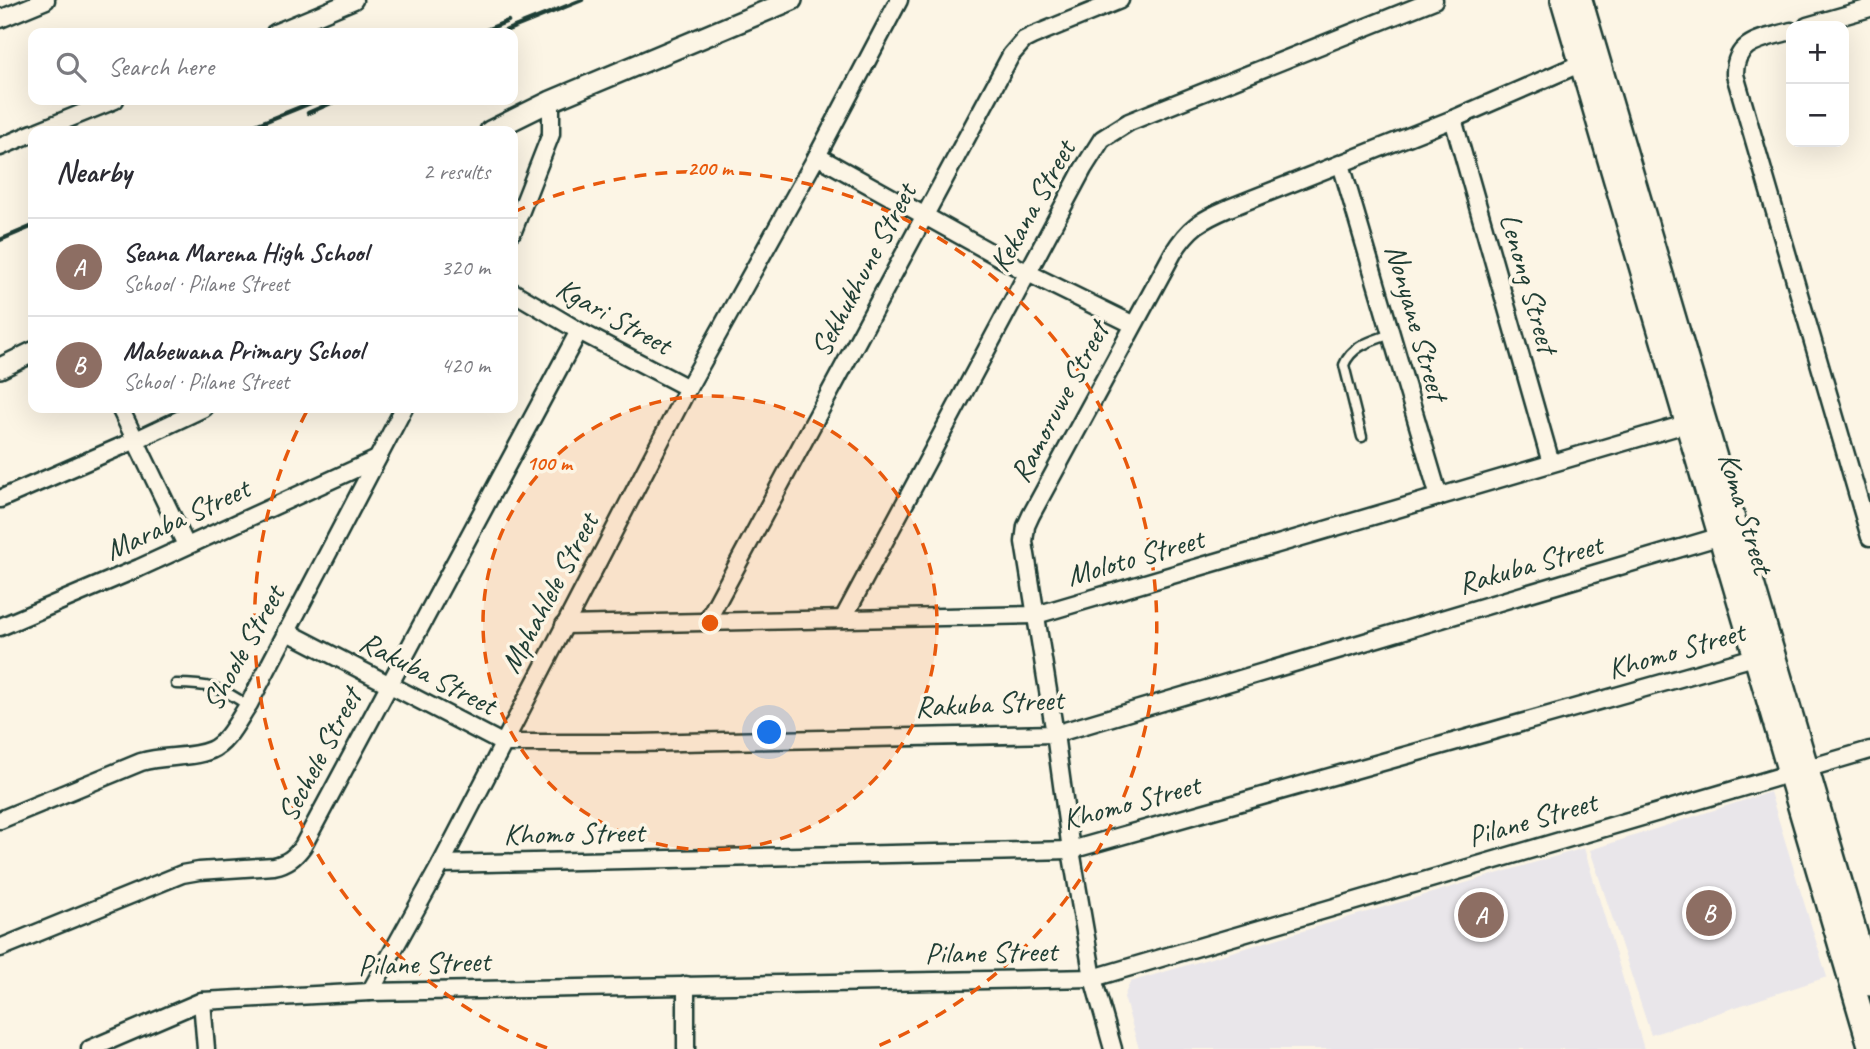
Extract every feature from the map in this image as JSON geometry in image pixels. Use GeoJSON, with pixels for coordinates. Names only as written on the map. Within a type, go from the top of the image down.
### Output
{"type":"FeatureCollection","features":[{"type":"Feature","properties":{"kind":"main road","name":"Koma Street"},"geometry":{"type":"LineString","coordinates":[[1563,0],[1589,60],[1729,534],[1867,1019],[1870,1045]]}},
{"type":"Feature","properties":{"kind":"main road","name":"Koma Street"},"geometry":{"type":"LineString","coordinates":[[1580,0],[1589,60]]}},
{"type":"Feature","properties":{"kind":"main road","name":"Koma Street"},"geometry":{"type":"LineString","coordinates":[[1798,771],[1870,984]]}},
{"type":"Feature","properties":{"kind":"street"},"geometry":{"type":"LineString","coordinates":[[0,19],[46,0]]}},
{"type":"Feature","properties":{"kind":"street"},"geometry":{"type":"LineString","coordinates":[[287,28],[354,0]]}},
{"type":"Feature","properties":{"kind":"street"},"geometry":{"type":"LineString","coordinates":[[500,126],[551,101],[792,0]]}},
{"type":"Feature","properties":{"kind":"street","name":"Mphahlele Street"},"geometry":{"type":"LineString","coordinates":[[370,992],[441,864],[688,388],[817,156],[899,0]]}},
{"type":"Feature","properties":{"kind":"street","name":"Sekhukhune Street"},"geometry":{"type":"LineString","coordinates":[[706,621],[1002,70],[1017,47],[1032,36],[1119,0]]}},
{"type":"Feature","properties":{"kind":"street","name":"Kekana Street"},"geometry":{"type":"LineString","coordinates":[[843,619],[1027,272],[1095,149],[1111,132],[1129,122],[1434,0]]}},
{"type":"Feature","properties":{"kind":"street"},"geometry":{"type":"LineString","coordinates":[[1824,21],[1870,8]]}},
{"type":"Feature","properties":{"kind":"street"},"geometry":{"type":"LineString","coordinates":[[1786,32],[1763,39],[1740,51],[1736,57],[1735,75],[1870,537]]}},
{"type":"Feature","properties":{"kind":"street","name":"Ramoruwe Street"},"geometry":{"type":"LineString","coordinates":[[1112,1049],[1093,978],[1071,850],[1024,542],[1027,526],[1132,324],[1173,253],[1197,223],[1589,60]]}},
{"type":"Feature","properties":{"kind":"street"},"geometry":{"type":"LineString","coordinates":[[518,218],[551,134],[551,101]]}},
{"type":"Feature","properties":{"kind":"street"},"geometry":{"type":"LineString","coordinates":[[50,126],[102,105]]}},
{"type":"Feature","properties":{"kind":"street","name":"Lenong Street"},"geometry":{"type":"LineString","coordinates":[[1453,118],[1551,463]]}},
{"type":"Feature","properties":{"kind":"street"},"geometry":{"type":"LineString","coordinates":[[0,147],[28,135]]}},
{"type":"Feature","properties":{"kind":"street"},"geometry":{"type":"LineString","coordinates":[[817,156],[1027,272],[1132,324]]}},
{"type":"Feature","properties":{"kind":"street","name":"Nonyane Street"},"geometry":{"type":"LineString","coordinates":[[1341,164],[1439,497]]}},
{"type":"Feature","properties":{"kind":"street","name":"Kgari Street"},"geometry":{"type":"LineString","coordinates":[[518,295],[579,331],[688,388]]}},
{"type":"Feature","properties":{"kind":"street","name":"Sechele Street"},"geometry":{"type":"LineString","coordinates":[[0,948],[183,874],[275,866],[286,863],[303,846],[579,331]]}},
{"type":"Feature","properties":{"kind":"street"},"geometry":{"type":"LineString","coordinates":[[0,368],[28,354]]}},
{"type":"Feature","properties":{"kind":"street"},"geometry":{"type":"LineString","coordinates":[[122,413],[186,545]]}},
{"type":"Feature","properties":{"kind":"street"},"geometry":{"type":"LineString","coordinates":[[0,499],[193,413]]}},
{"type":"Feature","properties":{"kind":"street","name":"Shoole Street"},"geometry":{"type":"LineString","coordinates":[[0,820],[141,762],[158,757],[213,750],[224,740],[248,706],[401,413]]}},
{"type":"Feature","properties":{"kind":"street","name":"Moloto Street"},"geometry":{"type":"LineString","coordinates":[[564,625],[1036,615],[1695,421]]}},
{"type":"Feature","properties":{"kind":"street","name":"Maraba Street"},"geometry":{"type":"LineString","coordinates":[[0,627],[139,568],[377,459]]}},
{"type":"Feature","properties":{"kind":"street","name":"Rakuba Street"},"geometry":{"type":"LineString","coordinates":[[286,631],[502,743],[636,743],[1055,734],[1729,534]]}},
{"type":"Feature","properties":{"kind":"street","name":"Khomo Street"},"geometry":{"type":"LineString","coordinates":[[441,864],[1071,850],[1764,654]]}},
{"type":"Feature","properties":{"kind":"street","name":"Pilane Street"},"geometry":{"type":"LineString","coordinates":[[90,1049],[202,1002],[370,992],[1093,978],[1870,750]]}},
{"type":"Feature","properties":{"kind":"street"},"geometry":{"type":"LineString","coordinates":[[686,985],[686,1049]]}},
{"type":"Feature","properties":{"kind":"street"},"geometry":{"type":"LineString","coordinates":[[202,1002],[206,1049]]}},
{"type":"Feature","properties":{"kind":"lane"},"geometry":{"type":"LineString","coordinates":[[1362,437],[1344,365],[1348,355],[1355,349],[1391,334]]}},
{"type":"Feature","properties":{"kind":"lane"},"geometry":{"type":"LineString","coordinates":[[176,684],[205,684],[236,697],[248,706]]}},
{"type":"Feature","properties":{"kind":"shaded area"},"geometry":{"type":"Polygon","coordinates":[[[1770,792],[1827,977],[1651,1035],[1590,850],[1770,792]]]}},
{"type":"Feature","properties":{"kind":"shaded area"},"geometry":{"type":"Polygon","coordinates":[[[1584,848],[1644,1049],[1139,1049],[1124,997],[1130,982],[1584,848]]]}},
{"type":"Feature","properties":{"kind":"railway"},"geometry":{"type":"LineString","coordinates":[[512,28],[582,0]]}},
{"type":"Feature","properties":{"kind":"railway"},"geometry":{"type":"LineString","coordinates":[[491,28],[508,21]]}},
{"type":"Feature","properties":{"kind":"railway"},"geometry":{"type":"LineString","coordinates":[[253,126],[306,105]]}},
{"type":"Feature","properties":{"kind":"railway"},"geometry":{"type":"LineString","coordinates":[[308,113],[326,105]]}},
{"type":"Feature","properties":{"kind":"railway"},"geometry":{"type":"LineString","coordinates":[[0,240],[28,228]]}},
{"type":"Feature","properties":{"kind":"place","name":"Mabewana Primary School"},"geometry":{"type":"Point","coordinates":[1709,913]}},
{"type":"Feature","properties":{"kind":"place","name":"Seana Marena High School"},"geometry":{"type":"Point","coordinates":[1481,915]}}]}
